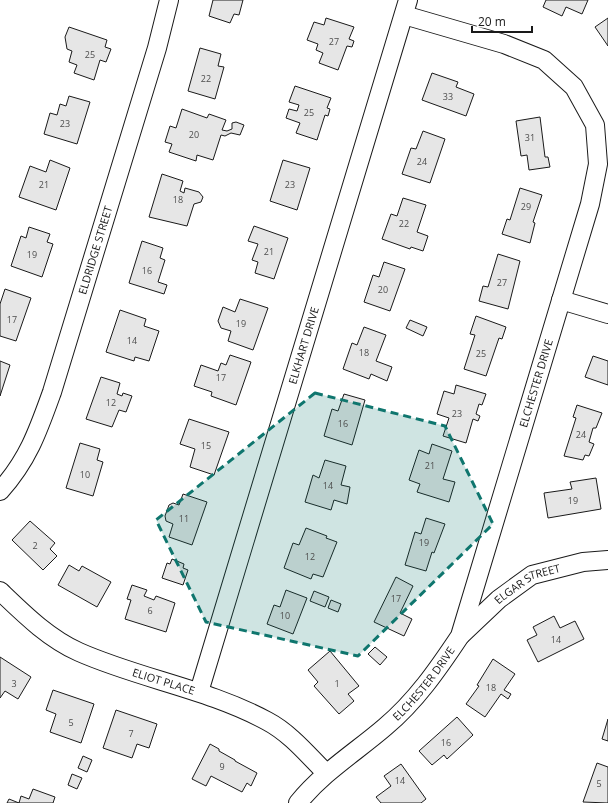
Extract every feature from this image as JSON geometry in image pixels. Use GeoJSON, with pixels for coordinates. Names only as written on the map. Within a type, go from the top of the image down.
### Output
{"type":"FeatureCollection","features":[{"type":"Feature","properties":{"kind":"street","name":"ELDRIDGE STREET"},"geometry":{"type":"LineString","coordinates":[[0,491],[15,474],[35,439],[52,392],[157,48],[166,1]]}},
{"type":"Feature","properties":{"kind":"street","name":"ELCHESTER DRIVE"},"geometry":{"type":"LineString","coordinates":[[298,803],[326,773],[385,727],[415,698],[436,672],[460,636],[590,204],[598,164],[594,125],[574,87],[544,60],[406,7]]}},
{"type":"Feature","properties":{"kind":"street","name":"ELKHART DRIVE"},"geometry":{"type":"LineString","coordinates":[[199,692],[406,7]]}},
{"type":"Feature","properties":{"kind":"street"},"geometry":{"type":"LineString","coordinates":[[561,300],[608,314]]}},
{"type":"Feature","properties":{"kind":"street","name":"ELGAR STREET"},"geometry":{"type":"LineString","coordinates":[[460,636],[499,599],[532,575],[583,562],[608,560]]}},
{"type":"Feature","properties":{"kind":"street","name":"ELIOT PLACE"},"geometry":{"type":"LineString","coordinates":[[0,591],[33,624],[78,651],[129,670],[233,704],[269,721],[298,744],[326,773]]}},
{"type":"Feature","properties":{"kind":"highlighted area"},"geometry":{"type":"Polygon","coordinates":[[[315,393],[445,426],[493,524],[358,656],[206,622],[156,520],[315,393]]]}},
{"type":"Feature","properties":{"kind":"building"},"geometry":{"type":"Polygon","coordinates":[[[213,0],[243,0],[239,15],[234,14],[230,23],[209,16],[213,0]]]}},
{"type":"Feature","properties":{"kind":"building"},"geometry":{"type":"Polygon","coordinates":[[[546,0],[588,0],[582,14],[566,7],[562,16],[543,7],[546,0]]]}},
{"type":"Feature","properties":{"kind":"building"},"geometry":{"type":"Polygon","coordinates":[[[326,18],[354,27],[349,39],[354,41],[352,47],[347,46],[338,70],[319,63],[323,53],[316,50],[318,44],[307,40],[314,22],[324,25],[326,18]]]}},
{"type":"Feature","properties":{"kind":"building"},"geometry":{"type":"Polygon","coordinates":[[[608,18],[608,46],[595,27],[608,18]]]}},
{"type":"Feature","properties":{"kind":"building"},"geometry":{"type":"Polygon","coordinates":[[[69,27],[107,40],[105,47],[111,49],[106,62],[100,60],[94,80],[74,73],[77,65],[69,62],[72,51],[67,49],[65,37],[69,27]]]}},
{"type":"Feature","properties":{"kind":"building"},"geometry":{"type":"Polygon","coordinates":[[[200,48],[221,54],[218,66],[224,67],[215,99],[188,91],[200,48]]]}},
{"type":"Feature","properties":{"kind":"building"},"geometry":{"type":"Polygon","coordinates":[[[432,73],[458,82],[456,87],[474,94],[466,116],[422,100],[432,73]]]}},
{"type":"Feature","properties":{"kind":"building"},"geometry":{"type":"Polygon","coordinates":[[[295,86],[331,98],[327,108],[330,109],[328,116],[325,115],[317,140],[296,133],[300,123],[286,118],[289,109],[297,111],[299,105],[289,102],[295,86]]]}},
{"type":"Feature","properties":{"kind":"building"},"geometry":{"type":"Polygon","coordinates":[[[69,96],[90,102],[77,144],[44,134],[50,113],[57,115],[60,104],[66,106],[69,96]]]}},
{"type":"Feature","properties":{"kind":"building"},"geometry":{"type":"Polygon","coordinates":[[[182,109],[207,118],[209,114],[226,120],[222,130],[227,131],[232,129],[232,123],[236,122],[244,125],[240,135],[231,133],[225,136],[221,135],[213,160],[197,155],[196,161],[169,152],[172,144],[165,142],[170,126],[176,128],[182,109]]]}},
{"type":"Feature","properties":{"kind":"building"},"geometry":{"type":"Polygon","coordinates":[[[540,117],[545,157],[548,157],[550,167],[529,170],[527,155],[521,156],[516,121],[540,117]]]}},
{"type":"Feature","properties":{"kind":"building"},"geometry":{"type":"Polygon","coordinates":[[[423,131],[445,139],[430,183],[402,174],[411,148],[416,149],[423,131]]]}},
{"type":"Feature","properties":{"kind":"building"},"geometry":{"type":"Polygon","coordinates":[[[50,160],[70,168],[56,210],[19,197],[30,166],[46,172],[50,160]]]}},
{"type":"Feature","properties":{"kind":"building"},"geometry":{"type":"Polygon","coordinates":[[[283,160],[310,168],[297,210],[270,201],[283,160]]]}},
{"type":"Feature","properties":{"kind":"building"},"geometry":{"type":"Polygon","coordinates":[[[162,174],[183,181],[180,191],[184,193],[185,188],[199,192],[203,197],[201,202],[194,204],[187,226],[149,217],[162,174]]]}},
{"type":"Feature","properties":{"kind":"building"},"geometry":{"type":"Polygon","coordinates":[[[520,188],[542,195],[533,222],[535,223],[530,243],[502,234],[507,219],[510,220],[520,188]]]}},
{"type":"Feature","properties":{"kind":"building"},"geometry":{"type":"Polygon","coordinates":[[[403,198],[426,205],[417,232],[428,236],[423,251],[411,247],[410,249],[382,239],[391,214],[397,216],[403,198]]]}},
{"type":"Feature","properties":{"kind":"building"},"geometry":{"type":"Polygon","coordinates":[[[254,226],[288,238],[274,279],[255,273],[258,262],[252,260],[258,244],[248,241],[254,226]]]}},
{"type":"Feature","properties":{"kind":"building"},"geometry":{"type":"Polygon","coordinates":[[[29,227],[50,234],[47,242],[53,244],[42,277],[11,266],[21,236],[26,238],[29,227]]]}},
{"type":"Feature","properties":{"kind":"building"},"geometry":{"type":"Polygon","coordinates":[[[142,241],[163,248],[160,258],[165,260],[158,282],[167,285],[164,294],[129,283],[142,241]]]}},
{"type":"Feature","properties":{"kind":"building"},"geometry":{"type":"Polygon","coordinates":[[[498,254],[520,261],[508,309],[479,301],[483,286],[488,287],[498,254]]]}},
{"type":"Feature","properties":{"kind":"building"},"geometry":{"type":"Polygon","coordinates":[[[384,262],[405,269],[390,311],[364,302],[373,275],[379,277],[384,262]]]}},
{"type":"Feature","properties":{"kind":"building"},"geometry":{"type":"Polygon","coordinates":[[[5,289],[31,298],[16,341],[0,336],[0,304],[5,289]]]}},
{"type":"Feature","properties":{"kind":"building"},"geometry":{"type":"Polygon","coordinates":[[[240,299],[268,308],[253,350],[228,341],[231,331],[221,328],[218,321],[223,307],[235,312],[240,299]]]}},
{"type":"Feature","properties":{"kind":"building"},"geometry":{"type":"Polygon","coordinates":[[[120,310],[146,319],[144,326],[159,331],[149,361],[135,357],[134,361],[106,352],[120,310]]]}},
{"type":"Feature","properties":{"kind":"building"},"geometry":{"type":"Polygon","coordinates":[[[476,316],[506,327],[502,339],[499,338],[486,376],[464,369],[475,335],[470,334],[476,316]]]}},
{"type":"Feature","properties":{"kind":"building"},"geometry":{"type":"Polygon","coordinates":[[[410,320],[427,327],[423,336],[406,328],[410,320]]]}},
{"type":"Feature","properties":{"kind":"building"},"geometry":{"type":"Polygon","coordinates":[[[364,327],[386,335],[376,361],[392,367],[387,381],[371,374],[369,379],[343,369],[352,343],[357,345],[364,327]]]}},
{"type":"Feature","properties":{"kind":"building"},"geometry":{"type":"Polygon","coordinates":[[[230,355],[251,362],[236,405],[211,396],[212,392],[194,386],[201,365],[218,371],[221,363],[226,365],[230,355]]]}},
{"type":"Feature","properties":{"kind":"building"},"geometry":{"type":"Polygon","coordinates":[[[593,356],[608,361],[608,385],[585,377],[593,356]]]}},
{"type":"Feature","properties":{"kind":"building"},"geometry":{"type":"Polygon","coordinates":[[[0,361],[10,365],[0,396],[0,361]]]}},
{"type":"Feature","properties":{"kind":"building"},"geometry":{"type":"Polygon","coordinates":[[[101,377],[120,383],[117,394],[122,396],[123,393],[132,396],[126,412],[119,410],[112,427],[86,419],[101,377]]]}},
{"type":"Feature","properties":{"kind":"building"},"geometry":{"type":"Polygon","coordinates":[[[456,385],[486,394],[482,405],[479,404],[476,414],[480,416],[478,421],[473,419],[466,443],[443,436],[449,418],[437,414],[444,391],[454,394],[456,385]]]}},
{"type":"Feature","properties":{"kind":"building"},"geometry":{"type":"Polygon","coordinates":[[[344,394],[365,400],[352,445],[324,436],[332,409],[338,411],[344,394]]]}},
{"type":"Feature","properties":{"kind":"building"},"geometry":{"type":"Polygon","coordinates":[[[577,405],[602,413],[596,428],[593,428],[589,442],[594,444],[589,456],[585,455],[583,460],[564,456],[576,418],[573,417],[577,405]]]}},
{"type":"Feature","properties":{"kind":"building"},"geometry":{"type":"Polygon","coordinates":[[[189,419],[229,432],[214,475],[190,467],[195,449],[180,444],[189,419]]]}},
{"type":"Feature","properties":{"kind":"building"},"geometry":{"type":"Polygon","coordinates":[[[80,443],[100,449],[97,460],[103,462],[93,496],[66,488],[80,443]]]}},
{"type":"Feature","properties":{"kind":"building"},"geometry":{"type":"Polygon","coordinates":[[[432,444],[452,451],[443,479],[455,482],[449,502],[417,492],[420,484],[409,480],[419,450],[429,454],[432,444]]]}},
{"type":"Feature","properties":{"kind":"building"},"geometry":{"type":"Polygon","coordinates":[[[325,460],[346,466],[341,485],[350,487],[347,504],[334,500],[331,510],[305,502],[313,475],[319,478],[325,460]]]}},
{"type":"Feature","properties":{"kind":"building"},"geometry":{"type":"Polygon","coordinates":[[[596,478],[601,509],[548,518],[544,493],[572,489],[570,482],[596,478]]]}},
{"type":"Feature","properties":{"kind":"building"},"geometry":{"type":"Polygon","coordinates":[[[183,494],[207,502],[192,545],[169,537],[173,524],[166,521],[165,516],[169,505],[173,503],[179,505],[183,494]]]}},
{"type":"Feature","properties":{"kind":"building"},"geometry":{"type":"Polygon","coordinates":[[[426,518],[445,524],[434,553],[432,552],[426,571],[405,565],[415,532],[421,534],[426,518]]]}},
{"type":"Feature","properties":{"kind":"building"},"geometry":{"type":"Polygon","coordinates":[[[30,521],[55,543],[50,549],[57,556],[43,570],[12,540],[30,521]]]}},
{"type":"Feature","properties":{"kind":"building"},"geometry":{"type":"Polygon","coordinates":[[[306,528],[327,536],[326,538],[337,542],[323,577],[313,574],[311,579],[284,568],[293,543],[299,545],[306,528]]]}},
{"type":"Feature","properties":{"kind":"building"},"geometry":{"type":"Polygon","coordinates":[[[172,559],[184,564],[183,568],[188,570],[183,585],[162,578],[167,563],[170,564],[172,559]]]}},
{"type":"Feature","properties":{"kind":"building"},"geometry":{"type":"Polygon","coordinates":[[[69,565],[79,571],[82,566],[111,582],[97,607],[58,585],[69,565]]]}},
{"type":"Feature","properties":{"kind":"building"},"geometry":{"type":"Polygon","coordinates":[[[396,577],[413,586],[400,613],[412,619],[404,636],[374,622],[396,577]]]}},
{"type":"Feature","properties":{"kind":"building"},"geometry":{"type":"Polygon","coordinates":[[[132,585],[147,590],[144,596],[154,600],[156,596],[175,603],[166,632],[125,619],[131,600],[127,599],[132,585]]]}},
{"type":"Feature","properties":{"kind":"building"},"geometry":{"type":"Polygon","coordinates":[[[286,590],[307,598],[293,634],[267,624],[274,605],[280,607],[286,590]]]}},
{"type":"Feature","properties":{"kind":"building"},"geometry":{"type":"Polygon","coordinates":[[[314,591],[329,597],[325,607],[310,601],[314,591]]]}},
{"type":"Feature","properties":{"kind":"building"},"geometry":{"type":"Polygon","coordinates":[[[331,600],[341,604],[338,612],[328,608],[331,600]]]}},
{"type":"Feature","properties":{"kind":"building"},"geometry":{"type":"Polygon","coordinates":[[[554,616],[560,628],[575,621],[584,639],[538,662],[527,640],[537,635],[533,627],[554,616]]]}},
{"type":"Feature","properties":{"kind":"building"},"geometry":{"type":"Polygon","coordinates":[[[375,647],[387,657],[380,665],[368,654],[375,647]]]}},
{"type":"Feature","properties":{"kind":"building"},"geometry":{"type":"Polygon","coordinates":[[[330,651],[359,686],[348,694],[354,701],[339,714],[314,686],[318,682],[308,670],[330,651]]]}},
{"type":"Feature","properties":{"kind":"building"},"geometry":{"type":"Polygon","coordinates":[[[0,657],[31,677],[18,699],[5,691],[0,698],[0,657]]]}},
{"type":"Feature","properties":{"kind":"building"},"geometry":{"type":"Polygon","coordinates":[[[493,659],[515,674],[504,690],[511,694],[508,699],[501,694],[485,717],[466,704],[479,686],[477,685],[493,659]]]}},
{"type":"Feature","properties":{"kind":"building"},"geometry":{"type":"Polygon","coordinates":[[[53,690],[94,704],[81,743],[50,732],[56,714],[46,710],[53,690]]]}},
{"type":"Feature","properties":{"kind":"building"},"geometry":{"type":"Polygon","coordinates":[[[116,710],[157,724],[149,748],[137,744],[132,758],[103,748],[116,710]]]}},
{"type":"Feature","properties":{"kind":"building"},"geometry":{"type":"Polygon","coordinates":[[[457,717],[473,735],[447,759],[444,755],[432,765],[419,751],[457,717]]]}},
{"type":"Feature","properties":{"kind":"building"},"geometry":{"type":"Polygon","coordinates":[[[608,719],[608,741],[602,739],[608,719]]]}},
{"type":"Feature","properties":{"kind":"building"},"geometry":{"type":"Polygon","coordinates":[[[210,744],[235,761],[257,773],[251,786],[247,783],[242,792],[211,776],[206,786],[192,779],[210,744]]]}},
{"type":"Feature","properties":{"kind":"building"},"geometry":{"type":"Polygon","coordinates":[[[83,756],[92,760],[87,772],[78,768],[83,756]]]}},
{"type":"Feature","properties":{"kind":"building"},"geometry":{"type":"Polygon","coordinates":[[[597,763],[608,767],[608,803],[583,802],[597,763]]]}},
{"type":"Feature","properties":{"kind":"building"},"geometry":{"type":"Polygon","coordinates":[[[401,764],[426,799],[421,803],[381,803],[376,797],[391,786],[384,776],[401,764]]]}},
{"type":"Feature","properties":{"kind":"building"},"geometry":{"type":"Polygon","coordinates":[[[72,774],[82,778],[77,789],[68,785],[72,774]]]}},
{"type":"Feature","properties":{"kind":"building"},"geometry":{"type":"Polygon","coordinates":[[[33,789],[55,797],[53,803],[19,803],[21,796],[29,799],[33,789]]]}},
{"type":"Feature","properties":{"kind":"building"},"geometry":{"type":"Polygon","coordinates":[[[9,799],[19,803],[7,803],[9,799]]]}}]}
